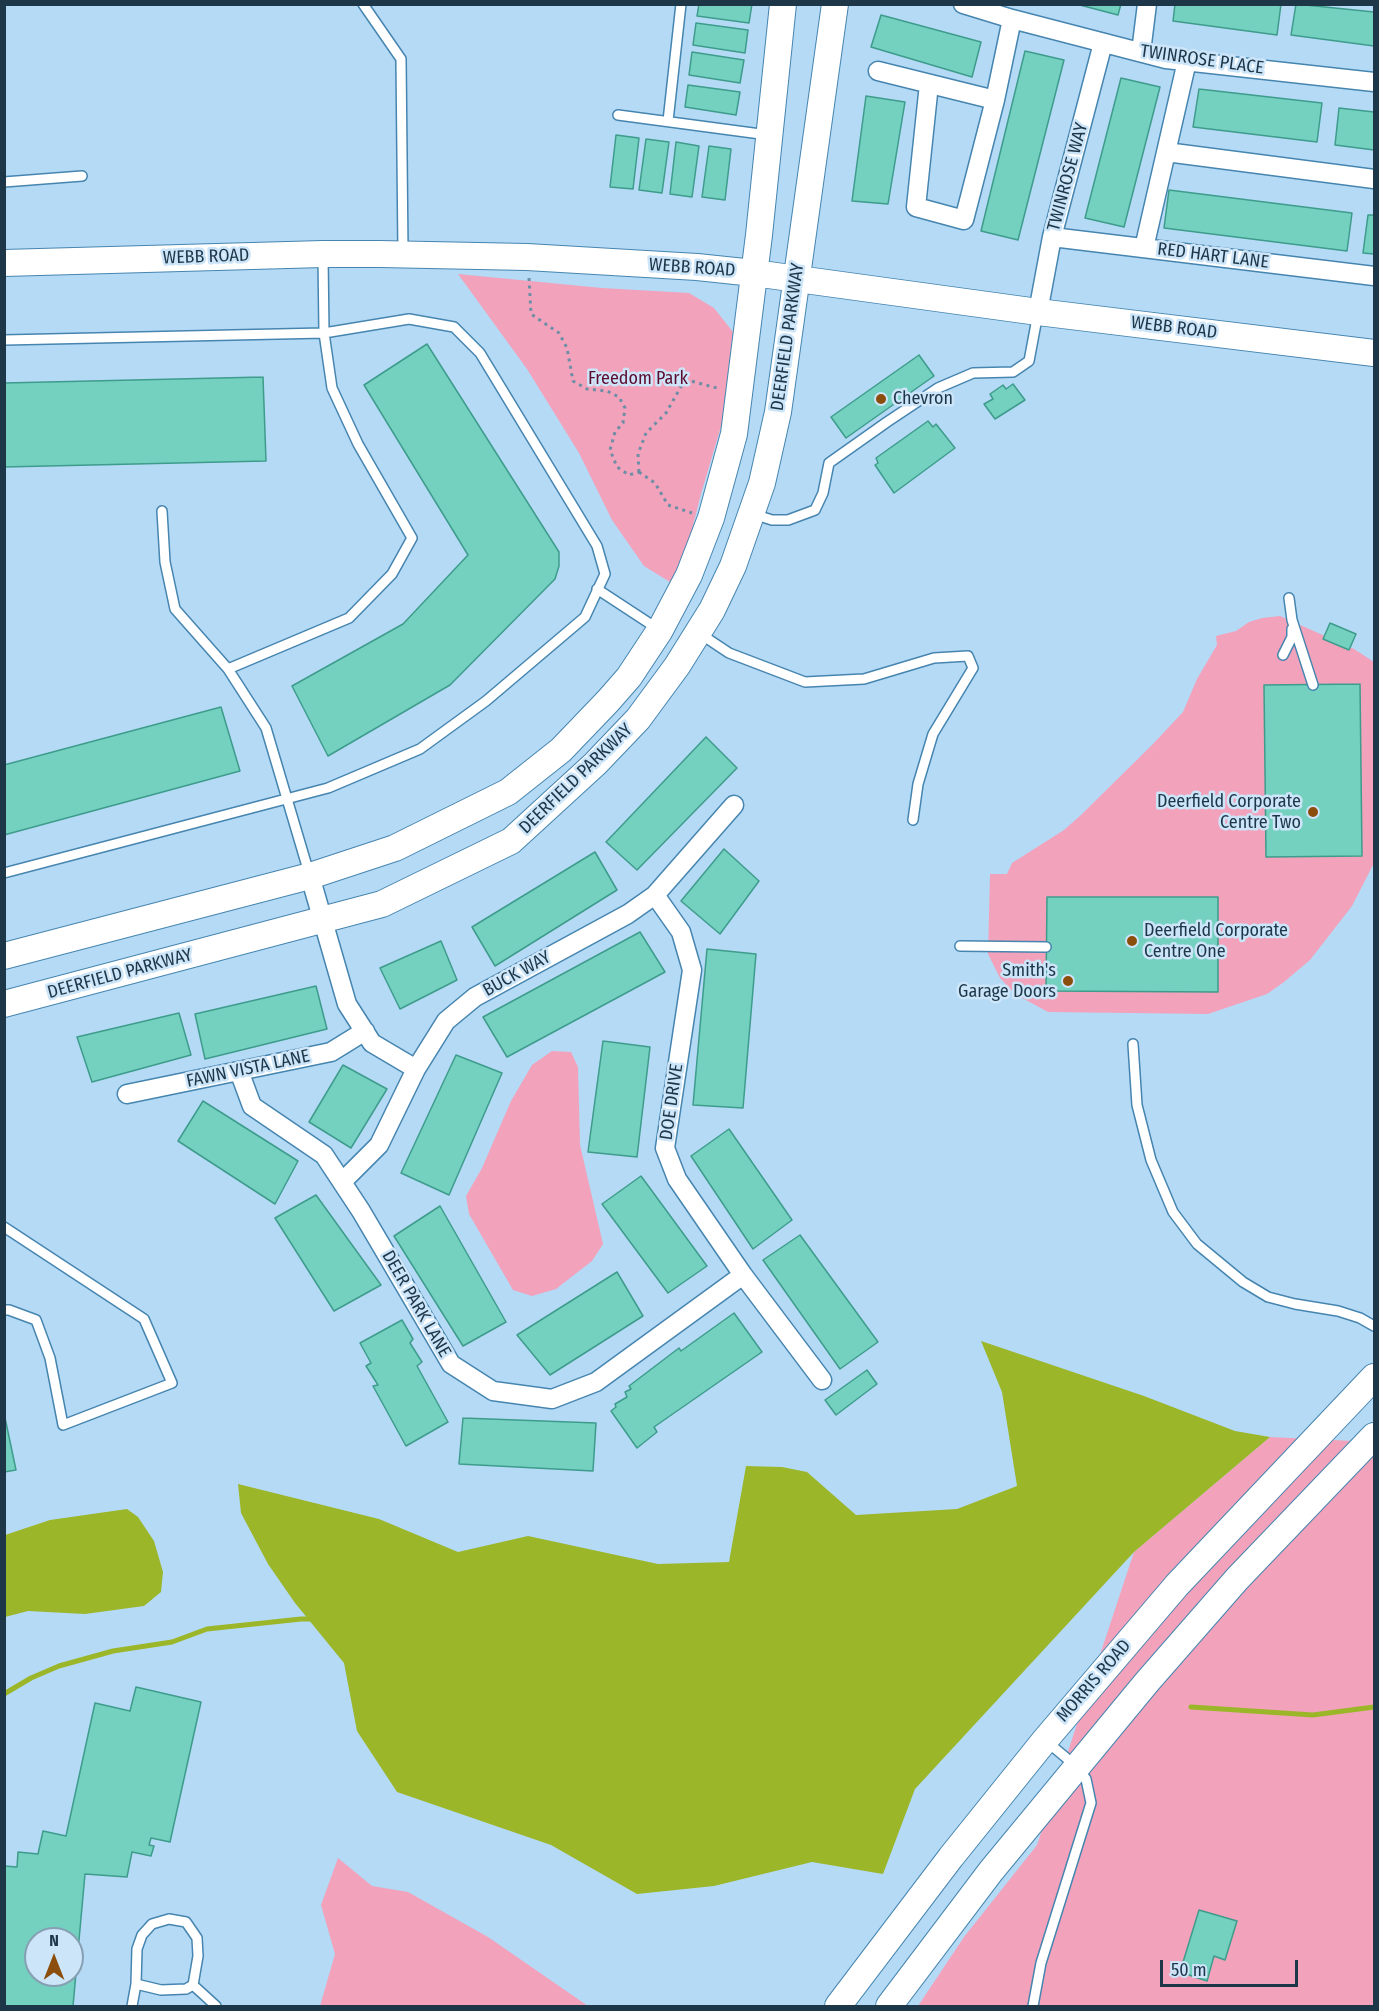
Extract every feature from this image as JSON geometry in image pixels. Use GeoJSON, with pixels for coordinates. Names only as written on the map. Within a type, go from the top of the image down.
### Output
{"type":"FeatureCollection","features":[{"type":"Feature","properties":{"kind":"street","name":"DEERFIELD PARKWAY"},"geometry":{"type":"LineString","coordinates":[[4,956],[310,876],[395,848],[508,792],[585,727],[629,677],[660,630],[689,575],[711,519],[734,434],[770,135],[783,4]]}},
{"type":"Feature","properties":{"kind":"street","name":"DEERFIELD PARKWAY"},"geometry":{"type":"LineString","coordinates":[[4,1004],[382,904],[511,841],[595,764],[631,726],[658,693],[699,633],[724,587],[753,514],[768,462],[776,422],[835,4]]}},
{"type":"Feature","properties":{"kind":"street","name":"TWINROSE PLACE"},"geometry":{"type":"LineString","coordinates":[[963,4],[1012,20],[1166,59],[1374,82]]}},
{"type":"Feature","properties":{"kind":"street"},"geometry":{"type":"LineString","coordinates":[[1141,52],[1147,4]]}},
{"type":"Feature","properties":{"kind":"street"},"geometry":{"type":"LineString","coordinates":[[929,84],[916,207],[964,220],[995,100],[1012,20]]}},
{"type":"Feature","properties":{"kind":"street","name":"TWINROSE WAY"},"geometry":{"type":"LineString","coordinates":[[1038,312],[1052,237],[1103,43]]}},
{"type":"Feature","properties":{"kind":"street"},"geometry":{"type":"LineString","coordinates":[[1144,248],[1187,61]]}},
{"type":"Feature","properties":{"kind":"street"},"geometry":{"type":"LineString","coordinates":[[878,71],[995,100]]}},
{"type":"Feature","properties":{"kind":"street"},"geometry":{"type":"LineString","coordinates":[[1166,152],[1374,179]]}},
{"type":"Feature","properties":{"kind":"street","name":"RED HART LANE"},"geometry":{"type":"LineString","coordinates":[[1052,237],[1374,276]]}},
{"type":"Feature","properties":{"kind":"street","name":"WEBB ROAD"},"geometry":{"type":"LineString","coordinates":[[4,263],[322,254],[527,257],[697,267],[1374,353]]}},
{"type":"Feature","properties":{"kind":"street","name":"BUCK WAY"},"geometry":{"type":"LineString","coordinates":[[342,1182],[379,1145],[416,1069],[446,1021],[475,997],[628,914],[655,894],[734,805]]}},
{"type":"Feature","properties":{"kind":"street"},"geometry":{"type":"LineString","coordinates":[[310,876],[347,1004],[372,1043],[416,1069]]}},
{"type":"Feature","properties":{"kind":"street","name":"DOE DRIVE"},"geometry":{"type":"LineString","coordinates":[[655,894],[681,932],[692,970],[665,1148],[676,1179],[743,1275],[822,1380]]}},
{"type":"Feature","properties":{"kind":"street","name":"FAWN VISTA LANE"},"geometry":{"type":"LineString","coordinates":[[127,1094],[331,1052],[365,1031]]}},
{"type":"Feature","properties":{"kind":"street","name":"DEER PARK LANE"},"geometry":{"type":"LineString","coordinates":[[239,1071],[252,1106],[324,1155],[451,1364],[493,1391],[552,1399],[596,1382],[743,1275]]}},
{"type":"Feature","properties":{"kind":"street","name":"MORRIS ROAD"},"geometry":{"type":"LineString","coordinates":[[838,2007],[951,1857],[1045,1740],[1177,1585],[1374,1377]]}},
{"type":"Feature","properties":{"kind":"street"},"geometry":{"type":"LineString","coordinates":[[889,2007],[985,1879],[1076,1766],[1214,1605],[1374,1436]]}},
{"type":"Feature","properties":{"kind":"lane"},"geometry":{"type":"LineString","coordinates":[[363,4],[400,59],[403,255]]}},
{"type":"Feature","properties":{"kind":"lane"},"geometry":{"type":"LineString","coordinates":[[668,121],[681,4]]}},
{"type":"Feature","properties":{"kind":"lane"},"geometry":{"type":"LineString","coordinates":[[618,115],[770,135]]}},
{"type":"Feature","properties":{"kind":"lane"},"geometry":{"type":"LineString","coordinates":[[4,182],[82,176]]}},
{"type":"Feature","properties":{"kind":"lane"},"geometry":{"type":"LineString","coordinates":[[228,669],[349,618],[392,574],[412,538],[358,444],[332,387],[324,333],[322,254]]}},
{"type":"Feature","properties":{"kind":"lane"},"geometry":{"type":"LineString","coordinates":[[753,514],[772,520],[788,520],[815,510],[823,493],[829,463],[877,428],[938,388],[973,373],[1013,372],[1029,361],[1038,312]]}},
{"type":"Feature","properties":{"kind":"lane"},"geometry":{"type":"LineString","coordinates":[[4,340],[324,333],[409,319],[454,327],[480,353],[597,546],[605,573],[585,616],[486,701],[420,749],[328,788],[4,873]]}},
{"type":"Feature","properties":{"kind":"lane"},"geometry":{"type":"LineString","coordinates":[[162,511],[165,562],[175,609],[228,669],[266,728],[310,876]]}},
{"type":"Feature","properties":{"kind":"lane"},"geometry":{"type":"LineString","coordinates":[[597,589],[660,630]]}},
{"type":"Feature","properties":{"kind":"lane"},"geometry":{"type":"LineString","coordinates":[[1283,655],[1292,638],[1289,598]]}},
{"type":"Feature","properties":{"kind":"lane"},"geometry":{"type":"LineString","coordinates":[[1292,620],[1313,685]]}},
{"type":"Feature","properties":{"kind":"lane"},"geometry":{"type":"LineString","coordinates":[[699,633],[729,653],[805,682],[864,679],[934,658],[968,656],[973,668],[933,734],[918,784],[913,820]]}},
{"type":"Feature","properties":{"kind":"lane"},"geometry":{"type":"LineString","coordinates":[[960,946],[1046,947]]}},
{"type":"Feature","properties":{"kind":"lane"},"geometry":{"type":"LineString","coordinates":[[1133,1044],[1137,1105],[1151,1160],[1173,1212],[1197,1244],[1243,1282],[1268,1297],[1338,1311],[1360,1318],[1374,1326]]}},
{"type":"Feature","properties":{"kind":"lane"},"geometry":{"type":"LineString","coordinates":[[4,1227],[144,1319],[172,1383],[63,1425],[50,1358],[36,1320],[9,1310],[4,1311]]}},
{"type":"Feature","properties":{"kind":"lane"},"geometry":{"type":"LineString","coordinates":[[1033,2007],[1041,1963],[1091,1803],[1086,1779],[1076,1766],[1045,1740]]}},
{"type":"Feature","properties":{"kind":"lane"},"geometry":{"type":"LineString","coordinates":[[132,2007],[136,1984],[137,1949],[142,1935],[152,1924],[169,1919],[186,1922],[197,1938],[198,1956],[193,1985]]}},
{"type":"Feature","properties":{"kind":"lane"},"geometry":{"type":"LineString","coordinates":[[136,1984],[161,1990],[186,1989],[193,1985]]}},
{"type":"Feature","properties":{"kind":"lane"},"geometry":{"type":"LineString","coordinates":[[193,1985],[216,2007]]}},
{"type":"Feature","properties":{"kind":"path"},"geometry":{"type":"LineString","coordinates":[[527,257],[531,314],[559,333],[567,348],[573,381],[587,389],[608,391],[619,397],[625,408],[622,423],[615,432],[609,450],[617,466],[629,475],[639,472]]}},
{"type":"Feature","properties":{"kind":"path"},"geometry":{"type":"LineString","coordinates":[[639,472],[638,454],[646,433],[666,413],[683,383],[691,381],[740,396]]}},
{"type":"Feature","properties":{"kind":"path"},"geometry":{"type":"LineString","coordinates":[[639,472],[655,483],[668,505],[711,519]]}},
{"type":"Feature","properties":{"kind":"green space","name":"Freedom Park"},"geometry":{"type":"Polygon","coordinates":[[[458,274],[602,288],[689,293],[714,308],[733,332],[722,423],[686,553],[670,582],[644,566],[612,520],[579,453],[527,369],[458,274]]]}},
{"type":"Feature","properties":{"kind":"green space"},"geometry":{"type":"Polygon","coordinates":[[[1280,616],[1354,649],[1374,662],[1374,863],[1352,906],[1310,960],[1284,982],[1267,994],[1208,1014],[1048,1012],[1015,994],[1000,978],[988,954],[990,874],[1007,874],[1012,863],[1064,830],[1152,745],[1183,712],[1197,679],[1217,645],[1216,636],[1236,631],[1249,622],[1280,616]]]}},
{"type":"Feature","properties":{"kind":"green space"},"geometry":{"type":"Polygon","coordinates":[[[552,1051],[571,1052],[578,1067],[580,1145],[603,1244],[592,1261],[556,1289],[532,1296],[513,1290],[469,1214],[466,1196],[482,1168],[511,1101],[532,1065],[552,1051]]]}},
{"type":"Feature","properties":{"kind":"green space"},"geometry":{"type":"Polygon","coordinates":[[[1270,1437],[1374,1442],[1374,2006],[918,2006],[964,1937],[1037,1845],[1134,1552],[1270,1437]]]}},
{"type":"Feature","properties":{"kind":"green space"},"geometry":{"type":"Polygon","coordinates":[[[338,1858],[372,1886],[408,1892],[488,1937],[588,2006],[320,2006],[335,1954],[321,1905],[338,1858]]]}},
{"type":"Feature","properties":{"kind":"shaded area"},"geometry":{"type":"Polygon","coordinates":[[[981,1341],[1144,1396],[1235,1431],[1270,1437],[1134,1552],[915,1789],[883,1874],[812,1862],[714,1886],[637,1894],[551,1845],[397,1792],[357,1731],[344,1663],[295,1603],[268,1564],[241,1513],[238,1484],[379,1519],[458,1552],[528,1536],[658,1564],[729,1562],[746,1466],[782,1467],[807,1472],[856,1515],[957,1509],[1017,1486],[1002,1392],[981,1341]]]}},
{"type":"Feature","properties":{"kind":"shaded area"},"geometry":{"type":"Polygon","coordinates":[[[127,1509],[138,1517],[154,1541],[163,1572],[161,1592],[144,1606],[85,1614],[28,1611],[5,1617],[5,1535],[50,1520],[127,1509]]]}},
{"type":"Feature","properties":{"kind":"building"},"geometry":{"type":"Polygon","coordinates":[[[699,4],[752,4],[749,23],[697,16],[699,4]]]}},
{"type":"Feature","properties":{"kind":"building"},"geometry":{"type":"Polygon","coordinates":[[[1076,4],[1121,4],[1118,15],[1076,4]]]}},
{"type":"Feature","properties":{"kind":"building"},"geometry":{"type":"Polygon","coordinates":[[[1175,4],[1281,4],[1277,35],[1173,21],[1175,4]]]}},
{"type":"Feature","properties":{"kind":"building"},"geometry":{"type":"Polygon","coordinates":[[[1296,4],[1374,12],[1374,46],[1291,35],[1296,4]]]}},
{"type":"Feature","properties":{"kind":"building"},"geometry":{"type":"Polygon","coordinates":[[[881,15],[981,42],[972,77],[871,47],[881,15]]]}},
{"type":"Feature","properties":{"kind":"building"},"geometry":{"type":"Polygon","coordinates":[[[696,23],[748,30],[745,53],[693,45],[696,23]]]}},
{"type":"Feature","properties":{"kind":"building"},"geometry":{"type":"Polygon","coordinates":[[[1025,51],[1064,60],[1018,240],[981,231],[1025,51]]]}},
{"type":"Feature","properties":{"kind":"building"},"geometry":{"type":"Polygon","coordinates":[[[692,52],[744,60],[740,83],[689,75],[692,52]]]}},
{"type":"Feature","properties":{"kind":"building"},"geometry":{"type":"Polygon","coordinates":[[[1121,78],[1160,87],[1124,227],[1085,218],[1121,78]]]}},
{"type":"Feature","properties":{"kind":"building"},"geometry":{"type":"Polygon","coordinates":[[[688,85],[740,92],[736,115],[685,107],[688,85]]]}},
{"type":"Feature","properties":{"kind":"building"},"geometry":{"type":"Polygon","coordinates":[[[1199,89],[1322,103],[1317,142],[1193,127],[1199,89]]]}},
{"type":"Feature","properties":{"kind":"building"},"geometry":{"type":"Polygon","coordinates":[[[866,96],[905,102],[888,204],[852,201],[866,96]]]}},
{"type":"Feature","properties":{"kind":"building"},"geometry":{"type":"Polygon","coordinates":[[[1339,108],[1374,112],[1374,150],[1335,145],[1339,108]]]}},
{"type":"Feature","properties":{"kind":"building"},"geometry":{"type":"Polygon","coordinates":[[[616,135],[639,138],[633,189],[610,187],[616,135]]]}},
{"type":"Feature","properties":{"kind":"building"},"geometry":{"type":"Polygon","coordinates":[[[646,139],[669,142],[662,193],[639,190],[646,139]]]}},
{"type":"Feature","properties":{"kind":"building"},"geometry":{"type":"Polygon","coordinates":[[[676,142],[699,146],[692,197],[670,194],[676,142]]]}},
{"type":"Feature","properties":{"kind":"building"},"geometry":{"type":"Polygon","coordinates":[[[709,146],[731,149],[725,200],[702,197],[709,146]]]}},
{"type":"Feature","properties":{"kind":"building"},"geometry":{"type":"Polygon","coordinates":[[[1169,190],[1352,213],[1347,251],[1164,228],[1169,190]]]}},
{"type":"Feature","properties":{"kind":"building"},"geometry":{"type":"Polygon","coordinates":[[[1368,215],[1374,215],[1374,254],[1363,253],[1368,215]]]}},
{"type":"Feature","properties":{"kind":"building"},"geometry":{"type":"Polygon","coordinates":[[[427,344],[559,552],[559,566],[555,579],[450,685],[328,756],[292,686],[403,624],[468,555],[364,385],[427,344]]]}},
{"type":"Feature","properties":{"kind":"building"},"geometry":{"type":"Polygon","coordinates":[[[919,355],[934,376],[846,438],[831,417],[919,355]]]}},
{"type":"Feature","properties":{"kind":"building"},"geometry":{"type":"Polygon","coordinates":[[[263,377],[266,461],[4,467],[4,383],[263,377]]]}},
{"type":"Feature","properties":{"kind":"building"},"geometry":{"type":"Polygon","coordinates":[[[1013,384],[1025,400],[995,419],[984,404],[993,399],[990,394],[1003,385],[1006,389],[1013,384]]]}},
{"type":"Feature","properties":{"kind":"building"},"geometry":{"type":"Polygon","coordinates":[[[928,421],[933,427],[936,424],[955,448],[894,493],[875,465],[878,463],[876,458],[928,421]]]}},
{"type":"Feature","properties":{"kind":"building"},"geometry":{"type":"Polygon","coordinates":[[[1330,623],[1356,634],[1349,650],[1323,639],[1330,623]]]}},
{"type":"Feature","properties":{"kind":"building","name":"Deerfield Corporate Centre Two"},"geometry":{"type":"Polygon","coordinates":[[[1360,684],[1362,856],[1266,857],[1264,685],[1360,684]]]}},
{"type":"Feature","properties":{"kind":"building"},"geometry":{"type":"Polygon","coordinates":[[[221,707],[240,771],[4,835],[4,765],[221,707]]]}},
{"type":"Feature","properties":{"kind":"building"},"geometry":{"type":"Polygon","coordinates":[[[706,737],[737,768],[637,870],[606,842],[706,737]]]}},
{"type":"Feature","properties":{"kind":"building"},"geometry":{"type":"Polygon","coordinates":[[[724,849],[759,881],[720,934],[681,901],[724,849]]]}},
{"type":"Feature","properties":{"kind":"building"},"geometry":{"type":"Polygon","coordinates":[[[595,852],[617,890],[495,966],[472,927],[595,852]]]}},
{"type":"Feature","properties":{"kind":"building","name":"Deerfield Corporate Centre One"},"geometry":{"type":"Polygon","coordinates":[[[1047,897],[1218,897],[1218,992],[1046,991],[1047,897]]]}},
{"type":"Feature","properties":{"kind":"building"},"geometry":{"type":"Polygon","coordinates":[[[640,932],[665,972],[507,1057],[483,1017],[640,932]]]}},
{"type":"Feature","properties":{"kind":"building"},"geometry":{"type":"Polygon","coordinates":[[[441,941],[457,980],[400,1009],[380,968],[441,941]]]}},
{"type":"Feature","properties":{"kind":"building"},"geometry":{"type":"Polygon","coordinates":[[[707,949],[756,954],[743,1108],[693,1105],[707,949]]]}},
{"type":"Feature","properties":{"kind":"building"},"geometry":{"type":"Polygon","coordinates":[[[316,986],[327,1029],[205,1059],[195,1014],[316,986]]]}},
{"type":"Feature","properties":{"kind":"building"},"geometry":{"type":"Polygon","coordinates":[[[179,1013],[191,1055],[92,1082],[77,1037],[179,1013]]]}},
{"type":"Feature","properties":{"kind":"building"},"geometry":{"type":"Polygon","coordinates":[[[603,1041],[650,1047],[637,1157],[588,1152],[603,1041]]]}},
{"type":"Feature","properties":{"kind":"building"},"geometry":{"type":"Polygon","coordinates":[[[456,1055],[502,1073],[449,1195],[401,1173],[456,1055]]]}},
{"type":"Feature","properties":{"kind":"building"},"geometry":{"type":"Polygon","coordinates":[[[343,1065],[387,1089],[351,1148],[309,1122],[343,1065]]]}},
{"type":"Feature","properties":{"kind":"building"},"geometry":{"type":"Polygon","coordinates":[[[203,1101],[298,1161],[275,1204],[178,1141],[203,1101]]]}},
{"type":"Feature","properties":{"kind":"building"},"geometry":{"type":"Polygon","coordinates":[[[729,1129],[792,1220],[753,1249],[691,1156],[729,1129]]]}},
{"type":"Feature","properties":{"kind":"building"},"geometry":{"type":"Polygon","coordinates":[[[641,1176],[707,1266],[668,1293],[602,1204],[641,1176]]]}},
{"type":"Feature","properties":{"kind":"building"},"geometry":{"type":"Polygon","coordinates":[[[316,1195],[381,1285],[334,1311],[275,1218],[316,1195]]]}},
{"type":"Feature","properties":{"kind":"building"},"geometry":{"type":"Polygon","coordinates":[[[440,1206],[506,1322],[463,1346],[394,1236],[440,1206]]]}},
{"type":"Feature","properties":{"kind":"building"},"geometry":{"type":"Polygon","coordinates":[[[800,1235],[878,1342],[840,1369],[763,1260],[800,1235]]]}},
{"type":"Feature","properties":{"kind":"building"},"geometry":{"type":"Polygon","coordinates":[[[617,1272],[643,1316],[550,1375],[517,1335],[617,1272]]]}},
{"type":"Feature","properties":{"kind":"building"},"geometry":{"type":"Polygon","coordinates":[[[734,1313],[762,1352],[654,1427],[657,1432],[637,1448],[611,1411],[616,1407],[615,1404],[627,1397],[625,1392],[631,1389],[629,1386],[679,1348],[681,1351],[734,1313]]]}},
{"type":"Feature","properties":{"kind":"building"},"geometry":{"type":"Polygon","coordinates":[[[402,1320],[413,1339],[410,1343],[422,1362],[417,1366],[448,1422],[406,1446],[373,1386],[378,1385],[366,1366],[371,1363],[360,1343],[402,1320]]]}},
{"type":"Feature","properties":{"kind":"building"},"geometry":{"type":"Polygon","coordinates":[[[867,1370],[877,1384],[836,1415],[825,1400],[867,1370]]]}},
{"type":"Feature","properties":{"kind":"building"},"geometry":{"type":"Polygon","coordinates":[[[4,1413],[16,1470],[4,1472],[4,1413]]]}},
{"type":"Feature","properties":{"kind":"building"},"geometry":{"type":"Polygon","coordinates":[[[463,1418],[596,1423],[593,1471],[459,1464],[463,1418]]]}},
{"type":"Feature","properties":{"kind":"building"},"geometry":{"type":"Polygon","coordinates":[[[136,1687],[201,1702],[170,1842],[151,1838],[149,1845],[154,1846],[151,1856],[132,1852],[127,1877],[85,1874],[80,1927],[24,1927],[24,1987],[75,1987],[73,2006],[4,2006],[4,1866],[17,1867],[18,1852],[38,1854],[43,1831],[66,1836],[95,1703],[130,1711],[136,1687]]]}},
{"type":"Feature","properties":{"kind":"building"},"geometry":{"type":"Polygon","coordinates":[[[1199,1910],[1237,1921],[1225,1960],[1214,1956],[1207,1981],[1180,1972],[1199,1910]]]}},
{"type":"Feature","properties":{"kind":"waterway"},"geometry":{"type":"LineString","coordinates":[[4,1694],[31,1678],[59,1666],[113,1651],[172,1642],[207,1629],[314,1619]]}},
{"type":"Feature","properties":{"kind":"waterway"},"geometry":{"type":"LineString","coordinates":[[1191,1707],[1313,1715],[1374,1707]]}},
{"type":"Feature","properties":{"kind":"place","name":"Chevron"},"geometry":{"type":"Point","coordinates":[881,399]}},
{"type":"Feature","properties":{"kind":"place","name":"Deerfield Corporate Centre Two"},"geometry":{"type":"Point","coordinates":[1313,812]}},
{"type":"Feature","properties":{"kind":"place","name":"Deerfield Corporate Centre One"},"geometry":{"type":"Point","coordinates":[1132,941]}},
{"type":"Feature","properties":{"kind":"place","name":"Smith's Garage Doors"},"geometry":{"type":"Point","coordinates":[1068,981]}}]}
